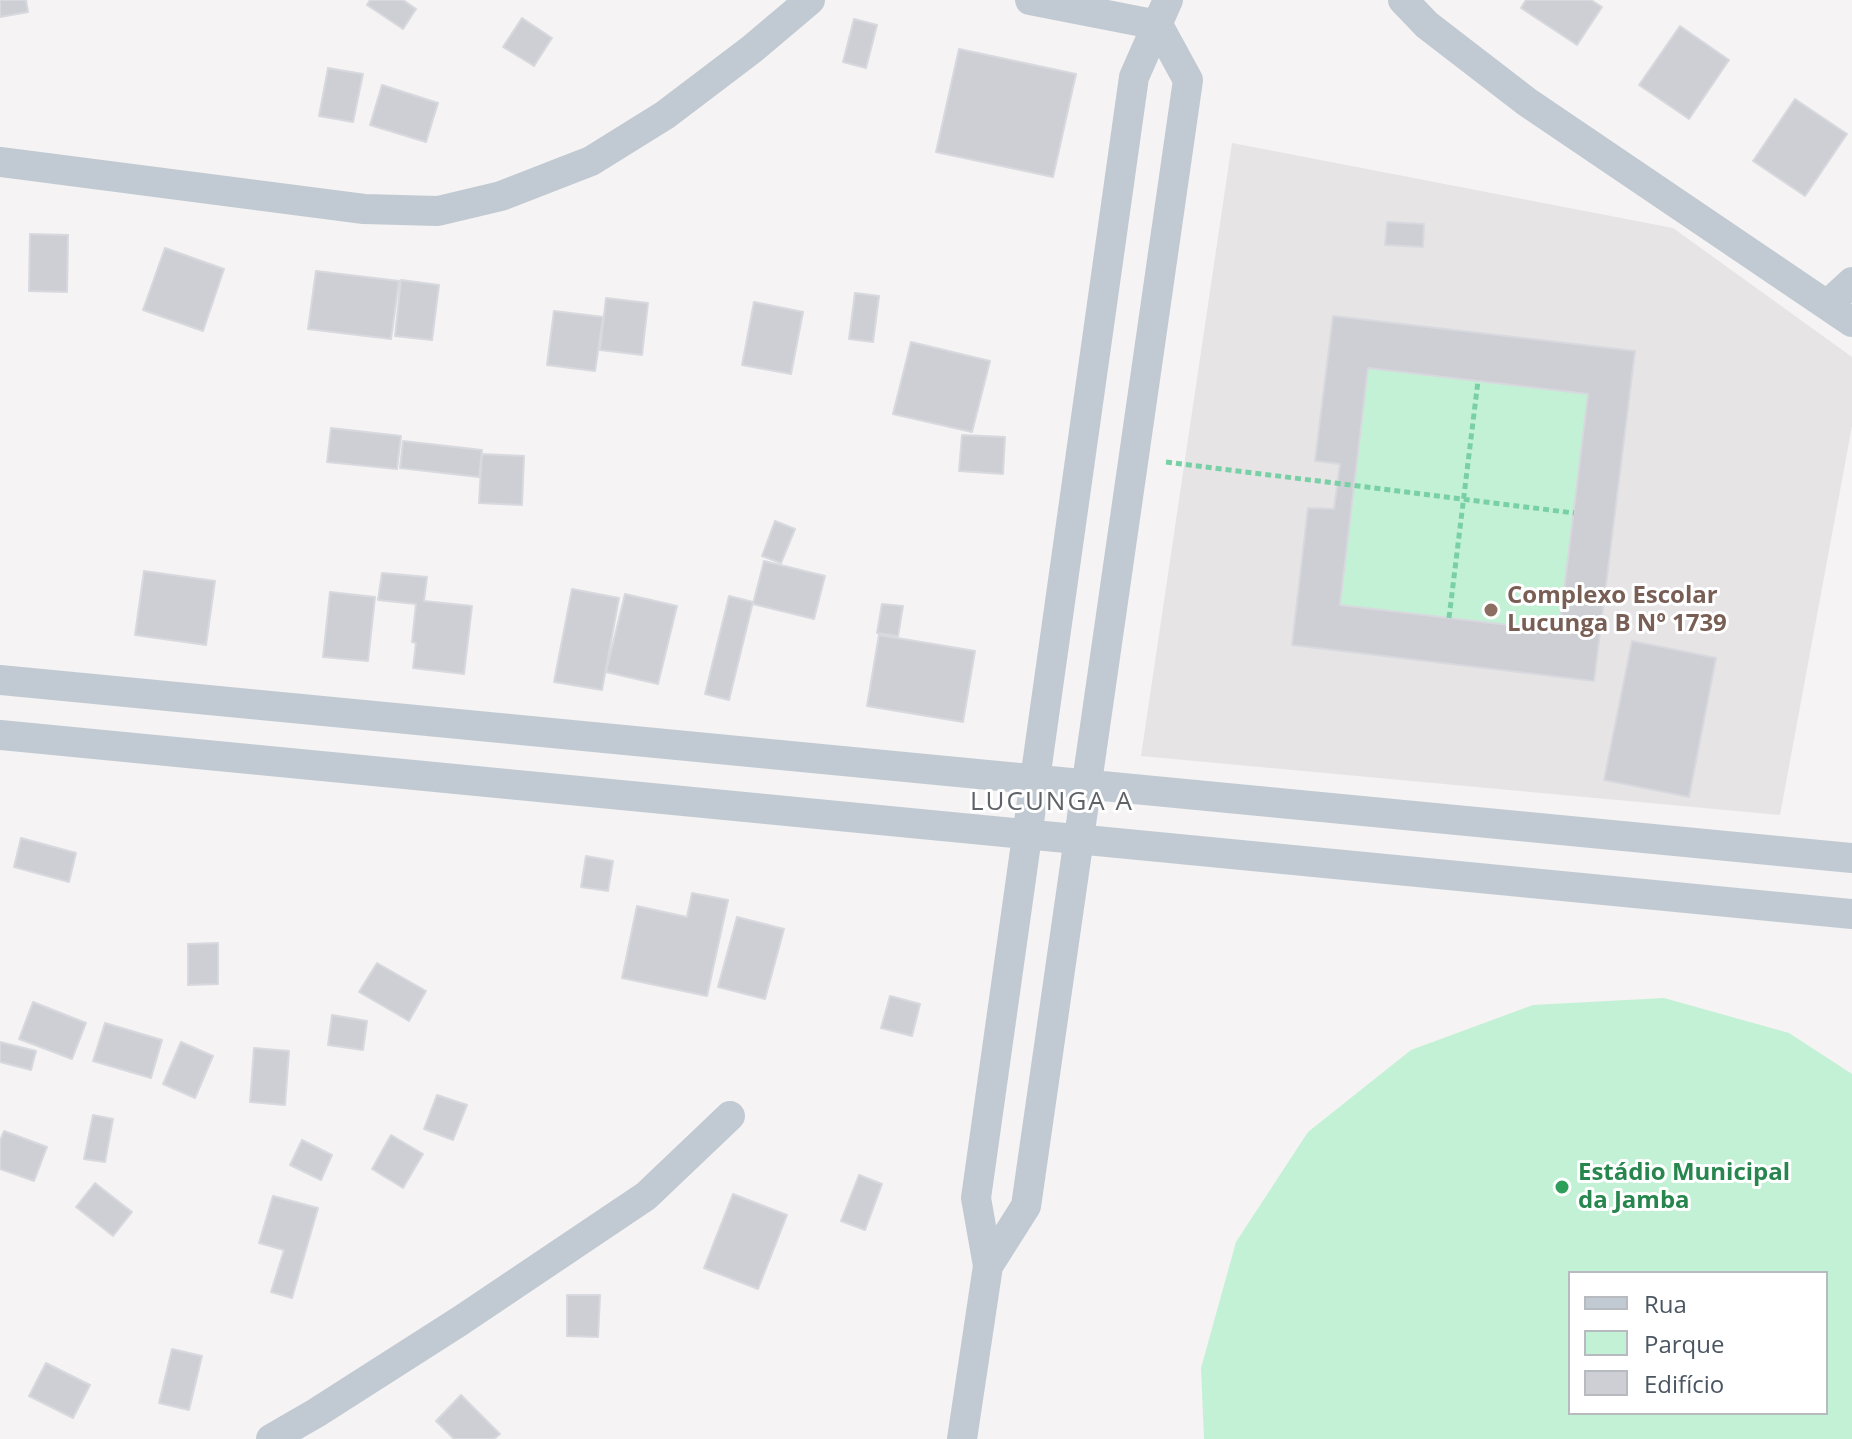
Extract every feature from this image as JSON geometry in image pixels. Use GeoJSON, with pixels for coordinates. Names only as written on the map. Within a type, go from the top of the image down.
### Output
{"type":"FeatureCollection","features":[{"type":"Feature","properties":{"kind":"street"},"geometry":{"type":"LineString","coordinates":[[0,162],[364,209],[438,211],[501,196],[591,161],[665,115],[810,0]]}},
{"type":"Feature","properties":{"kind":"street"},"geometry":{"type":"LineString","coordinates":[[1030,0],[1163,12]]}},
{"type":"Feature","properties":{"kind":"street"},"geometry":{"type":"LineString","coordinates":[[1403,0],[1427,25],[1527,102],[1852,322]]}},
{"type":"Feature","properties":{"kind":"street"},"geometry":{"type":"LineString","coordinates":[[988,1266],[1026,1206],[1188,80],[1163,12]]}},
{"type":"Feature","properties":{"kind":"street"},"geometry":{"type":"LineString","coordinates":[[962,1439],[988,1266],[976,1198],[1027,835],[1134,77],[1163,12]]}},
{"type":"Feature","properties":{"kind":"street"},"geometry":{"type":"LineString","coordinates":[[1827,305],[1852,282]]}},
{"type":"Feature","properties":{"kind":"street"},"geometry":{"type":"LineString","coordinates":[[0,680],[1852,858]]}},
{"type":"Feature","properties":{"kind":"street"},"geometry":{"type":"LineString","coordinates":[[0,735],[1852,914]]}},
{"type":"Feature","properties":{"kind":"street"},"geometry":{"type":"LineString","coordinates":[[271,1439],[460,1321],[646,1196],[730,1116]]}},
{"type":"Feature","properties":{"kind":"path"},"geometry":{"type":"LineString","coordinates":[[1449,618],[1478,381]]}},
{"type":"Feature","properties":{"kind":"path"},"geometry":{"type":"LineString","coordinates":[[1134,458],[1574,513]]}},
{"type":"Feature","properties":{"kind":"shaded area","name":"Complexo Escolar Lucunga B Nº 1739"},"geometry":{"type":"Polygon","coordinates":[[[1232,143],[1673,228],[1852,357],[1852,426],[1780,815],[1141,756],[1232,143]]]}},
{"type":"Feature","properties":{"kind":"green space"},"geometry":{"type":"Polygon","coordinates":[[[1368,368],[1588,394],[1559,631],[1340,605],[1368,368]]]}},
{"type":"Feature","properties":{"kind":"green space","name":"Estádio Municipal da Jamba"},"geometry":{"type":"Polygon","coordinates":[[[1664,998],[1789,1033],[1852,1074],[1852,1439],[1204,1439],[1201,1368],[1236,1242],[1308,1132],[1411,1050],[1533,1005],[1664,998]]]}},
{"type":"Feature","properties":{"kind":"building"},"geometry":{"type":"Polygon","coordinates":[[[0,0],[26,0],[28,12],[0,17],[0,0]]]}},
{"type":"Feature","properties":{"kind":"building"},"geometry":{"type":"Polygon","coordinates":[[[370,0],[403,0],[416,9],[403,29],[367,5],[370,0]]]}},
{"type":"Feature","properties":{"kind":"building"},"geometry":{"type":"Polygon","coordinates":[[[1526,0],[1591,0],[1602,7],[1577,45],[1521,8],[1526,0]]]}},
{"type":"Feature","properties":{"kind":"building"},"geometry":{"type":"Polygon","coordinates":[[[522,18],[552,38],[534,66],[503,47],[522,18]]]}},
{"type":"Feature","properties":{"kind":"building"},"geometry":{"type":"Polygon","coordinates":[[[854,19],[877,25],[866,68],[843,62],[854,19]]]}},
{"type":"Feature","properties":{"kind":"building"},"geometry":{"type":"Polygon","coordinates":[[[1680,26],[1729,60],[1689,119],[1639,85],[1680,26]]]}},
{"type":"Feature","properties":{"kind":"building"},"geometry":{"type":"Polygon","coordinates":[[[959,49],[1076,74],[1053,177],[936,152],[959,49]]]}},
{"type":"Feature","properties":{"kind":"building"},"geometry":{"type":"Polygon","coordinates":[[[328,68],[363,74],[353,122],[319,116],[328,68]]]}},
{"type":"Feature","properties":{"kind":"building"},"geometry":{"type":"Polygon","coordinates":[[[382,85],[438,103],[426,142],[370,125],[382,85]]]}},
{"type":"Feature","properties":{"kind":"building"},"geometry":{"type":"Polygon","coordinates":[[[1795,99],[1847,134],[1805,196],[1753,161],[1795,99]]]}},
{"type":"Feature","properties":{"kind":"building"},"geometry":{"type":"Polygon","coordinates":[[[1387,222],[1424,224],[1423,247],[1385,245],[1387,222]]]}},
{"type":"Feature","properties":{"kind":"building"},"geometry":{"type":"Polygon","coordinates":[[[30,234],[68,235],[67,292],[29,291],[30,234]]]}},
{"type":"Feature","properties":{"kind":"building"},"geometry":{"type":"Polygon","coordinates":[[[165,248],[224,269],[203,331],[143,310],[165,248]]]}},
{"type":"Feature","properties":{"kind":"building"},"geometry":{"type":"Polygon","coordinates":[[[316,271],[399,281],[391,339],[308,329],[316,271]]]}},
{"type":"Feature","properties":{"kind":"building"},"geometry":{"type":"Polygon","coordinates":[[[401,280],[439,285],[432,340],[395,336],[401,280]]]}},
{"type":"Feature","properties":{"kind":"building"},"geometry":{"type":"Polygon","coordinates":[[[855,293],[879,296],[873,342],[849,339],[855,293]]]}},
{"type":"Feature","properties":{"kind":"building"},"geometry":{"type":"Polygon","coordinates":[[[606,298],[648,303],[642,355],[600,350],[606,298]]]}},
{"type":"Feature","properties":{"kind":"building"},"geometry":{"type":"Polygon","coordinates":[[[754,302],[803,312],[791,374],[742,365],[754,302]]]}},
{"type":"Feature","properties":{"kind":"building"},"geometry":{"type":"Polygon","coordinates":[[[554,311],[603,317],[595,371],[547,365],[554,311]]]}},
{"type":"Feature","properties":{"kind":"building"},"geometry":{"type":"Polygon","coordinates":[[[1333,316],[1635,351],[1594,681],[1292,645],[1308,508],[1334,509],[1340,464],[1315,461],[1333,316]],[[1368,368],[1340,605],[1559,631],[1588,394],[1368,368]]]}},
{"type":"Feature","properties":{"kind":"building"},"geometry":{"type":"Polygon","coordinates":[[[911,342],[990,361],[972,432],[893,414],[911,342]]]}},
{"type":"Feature","properties":{"kind":"building"},"geometry":{"type":"Polygon","coordinates":[[[331,428],[401,436],[397,469],[327,462],[331,428]]]}},
{"type":"Feature","properties":{"kind":"building"},"geometry":{"type":"Polygon","coordinates":[[[962,435],[1005,437],[1003,474],[959,471],[962,435]]]}},
{"type":"Feature","properties":{"kind":"building"},"geometry":{"type":"Polygon","coordinates":[[[403,441],[482,450],[479,477],[400,468],[403,441]]]}},
{"type":"Feature","properties":{"kind":"building"},"geometry":{"type":"Polygon","coordinates":[[[482,454],[524,456],[522,505],[479,503],[482,454]]]}},
{"type":"Feature","properties":{"kind":"building"},"geometry":{"type":"Polygon","coordinates":[[[775,521],[795,529],[781,563],[762,556],[775,521]]]}},
{"type":"Feature","properties":{"kind":"building"},"geometry":{"type":"Polygon","coordinates":[[[764,561],[825,576],[814,619],[753,604],[764,561]]]}},
{"type":"Feature","properties":{"kind":"building"},"geometry":{"type":"Polygon","coordinates":[[[144,571],[215,581],[206,645],[135,635],[144,571]]]}},
{"type":"Feature","properties":{"kind":"building"},"geometry":{"type":"Polygon","coordinates":[[[382,573],[427,577],[424,601],[472,606],[464,674],[413,668],[416,604],[378,600],[382,573]]]}},
{"type":"Feature","properties":{"kind":"building"},"geometry":{"type":"Polygon","coordinates":[[[572,589],[619,598],[602,690],[554,682],[572,589]]]}},
{"type":"Feature","properties":{"kind":"building"},"geometry":{"type":"Polygon","coordinates":[[[330,592],[375,597],[368,661],[323,657],[330,592]]]}},
{"type":"Feature","properties":{"kind":"building"},"geometry":{"type":"Polygon","coordinates":[[[625,594],[677,606],[658,684],[606,672],[625,594]]]}},
{"type":"Feature","properties":{"kind":"building"},"geometry":{"type":"Polygon","coordinates":[[[729,596],[753,602],[729,700],[705,694],[729,596]]]}},
{"type":"Feature","properties":{"kind":"building"},"geometry":{"type":"Polygon","coordinates":[[[882,604],[903,606],[898,636],[877,633],[882,604]]]}},
{"type":"Feature","properties":{"kind":"building"},"geometry":{"type":"Polygon","coordinates":[[[879,635],[975,651],[963,722],[867,706],[879,635]]]}},
{"type":"Feature","properties":{"kind":"building"},"geometry":{"type":"Polygon","coordinates":[[[1632,641],[1716,658],[1689,797],[1604,780],[1632,641]]]}},
{"type":"Feature","properties":{"kind":"building"},"geometry":{"type":"Polygon","coordinates":[[[21,838],[76,853],[69,882],[14,867],[21,838]]]}},
{"type":"Feature","properties":{"kind":"building"},"geometry":{"type":"Polygon","coordinates":[[[586,856],[613,861],[608,891],[581,887],[586,856]]]}},
{"type":"Feature","properties":{"kind":"building"},"geometry":{"type":"Polygon","coordinates":[[[692,893],[728,900],[707,996],[622,978],[637,906],[687,917],[692,893]]]}},
{"type":"Feature","properties":{"kind":"building"},"geometry":{"type":"Polygon","coordinates":[[[737,917],[784,929],[765,999],[718,987],[737,917]]]}},
{"type":"Feature","properties":{"kind":"building"},"geometry":{"type":"Polygon","coordinates":[[[218,943],[218,984],[188,985],[188,944],[218,943]]]}},
{"type":"Feature","properties":{"kind":"building"},"geometry":{"type":"Polygon","coordinates":[[[377,963],[426,991],[409,1021],[359,992],[377,963]]]}},
{"type":"Feature","properties":{"kind":"building"},"geometry":{"type":"Polygon","coordinates":[[[890,996],[920,1004],[912,1036],[881,1028],[890,996]]]}},
{"type":"Feature","properties":{"kind":"building"},"geometry":{"type":"Polygon","coordinates":[[[33,1002],[86,1023],[72,1059],[19,1039],[33,1002]]]}},
{"type":"Feature","properties":{"kind":"building"},"geometry":{"type":"Polygon","coordinates":[[[332,1015],[367,1021],[363,1050],[328,1045],[332,1015]]]}},
{"type":"Feature","properties":{"kind":"building"},"geometry":{"type":"Polygon","coordinates":[[[105,1023],[162,1040],[151,1078],[93,1061],[105,1023]]]}},
{"type":"Feature","properties":{"kind":"building"},"geometry":{"type":"Polygon","coordinates":[[[0,1042],[36,1051],[31,1070],[0,1062],[0,1042]]]}},
{"type":"Feature","properties":{"kind":"building"},"geometry":{"type":"Polygon","coordinates":[[[181,1042],[213,1056],[195,1098],[163,1084],[181,1042]]]}},
{"type":"Feature","properties":{"kind":"building"},"geometry":{"type":"Polygon","coordinates":[[[254,1048],[289,1051],[285,1105],[250,1102],[254,1048]]]}},
{"type":"Feature","properties":{"kind":"building"},"geometry":{"type":"Polygon","coordinates":[[[437,1095],[467,1105],[453,1140],[424,1129],[437,1095]]]}},
{"type":"Feature","properties":{"kind":"building"},"geometry":{"type":"Polygon","coordinates":[[[93,1115],[113,1119],[105,1162],[84,1159],[93,1115]]]}},
{"type":"Feature","properties":{"kind":"building"},"geometry":{"type":"Polygon","coordinates":[[[4,1131],[47,1147],[34,1181],[0,1169],[0,1141],[4,1131]]]}},
{"type":"Feature","properties":{"kind":"building"},"geometry":{"type":"Polygon","coordinates":[[[391,1135],[423,1154],[403,1188],[372,1169],[391,1135]]]}},
{"type":"Feature","properties":{"kind":"building"},"geometry":{"type":"Polygon","coordinates":[[[302,1140],[332,1155],[321,1180],[290,1165],[302,1140]]]}},
{"type":"Feature","properties":{"kind":"building"},"geometry":{"type":"Polygon","coordinates":[[[859,1175],[882,1184],[865,1230],[841,1221],[859,1175]]]}},
{"type":"Feature","properties":{"kind":"building"},"geometry":{"type":"Polygon","coordinates":[[[95,1183],[132,1212],[113,1236],[76,1207],[95,1183]]]}},
{"type":"Feature","properties":{"kind":"building"},"geometry":{"type":"Polygon","coordinates":[[[733,1194],[787,1215],[758,1289],[704,1268],[733,1194]]]}},
{"type":"Feature","properties":{"kind":"building"},"geometry":{"type":"Polygon","coordinates":[[[273,1196],[318,1208],[292,1298],[271,1292],[284,1250],[259,1243],[273,1196]]]}},
{"type":"Feature","properties":{"kind":"building"},"geometry":{"type":"Polygon","coordinates":[[[567,1295],[600,1295],[598,1337],[567,1336],[567,1295]]]}},
{"type":"Feature","properties":{"kind":"building"},"geometry":{"type":"Polygon","coordinates":[[[172,1349],[202,1356],[189,1410],[159,1403],[172,1349]]]}},
{"type":"Feature","properties":{"kind":"building"},"geometry":{"type":"Polygon","coordinates":[[[46,1363],[90,1385],[73,1418],[29,1396],[46,1363]]]}},
{"type":"Feature","properties":{"kind":"building"},"geometry":{"type":"Polygon","coordinates":[[[461,1395],[500,1434],[494,1439],[454,1439],[436,1421],[461,1395]]]}},
{"type":"Feature","properties":{"kind":"place","name":"Complexo Escolar Lucunga B Nº 1739"},"geometry":{"type":"Point","coordinates":[1491,610]}},
{"type":"Feature","properties":{"kind":"place","name":"Estádio Municipal da Jamba"},"geometry":{"type":"Point","coordinates":[1562,1187]}},
{"type":"Feature","properties":{"kind":"district","name":"LUCUNGA A"},"geometry":{"type":"Point","coordinates":[1052,803]}}]}
